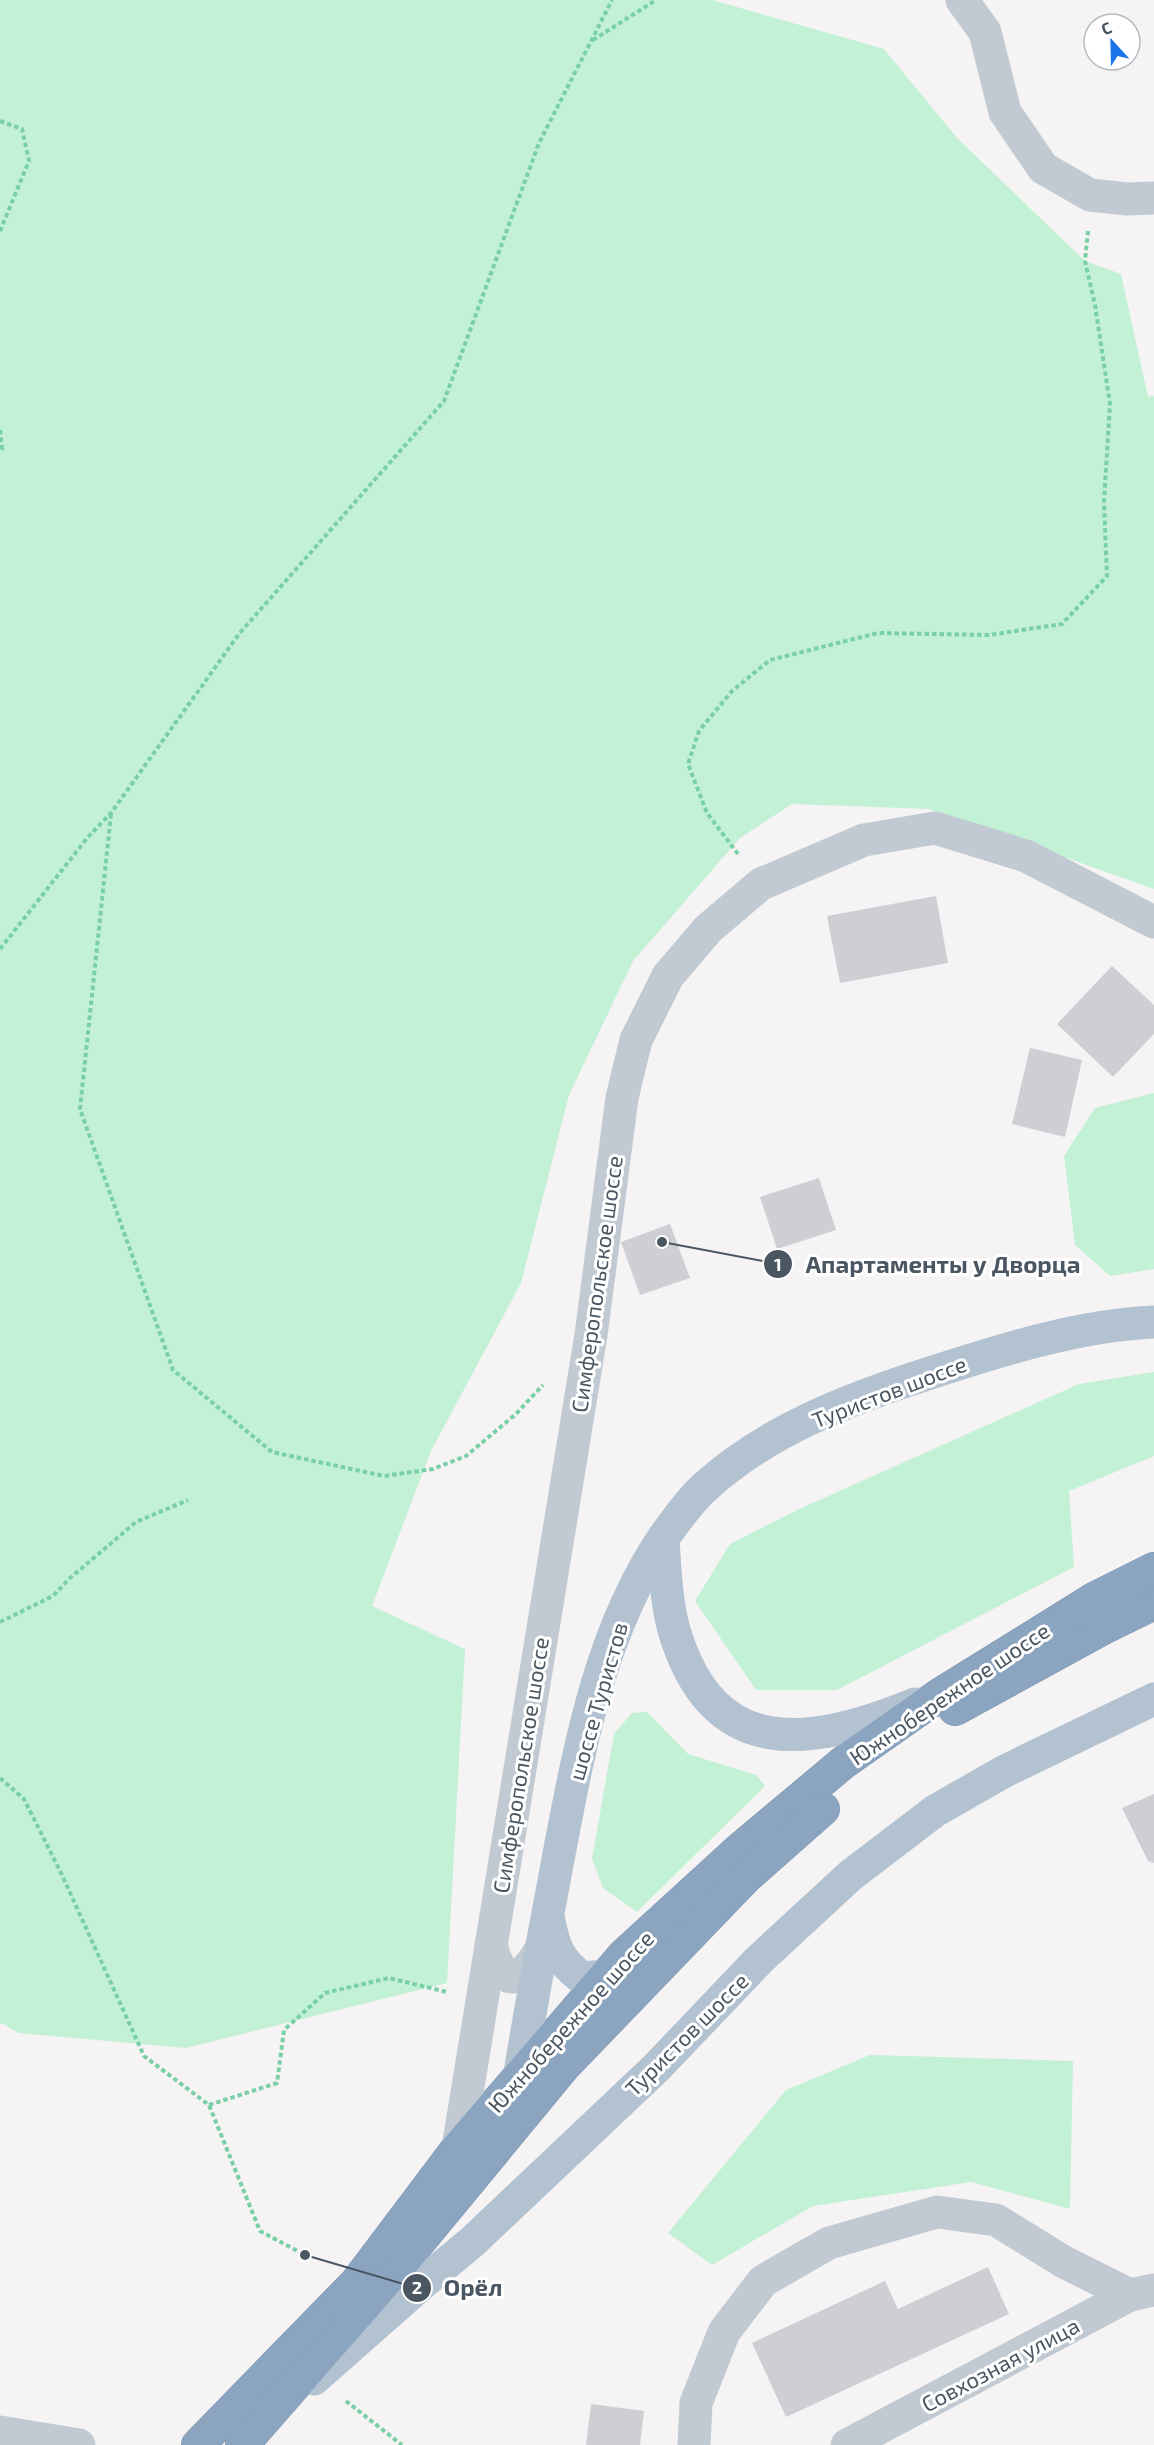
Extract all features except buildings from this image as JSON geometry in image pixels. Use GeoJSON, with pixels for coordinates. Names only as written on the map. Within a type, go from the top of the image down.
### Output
{"type":"FeatureCollection","features":[{"type":"Feature","properties":{"kind":"highway","name":"Южнобережное шоссе"},"geometry":{"type":"LineString","coordinates":[[251,2437],[404,2260],[564,2066],[746,1877],[852,1782],[909,1739],[1098,1614],[1154,1569]]}},
{"type":"Feature","properties":{"kind":"highway","name":"Южнобережное шоссе"},"geometry":{"type":"LineString","coordinates":[[198,2445],[357,2282],[458,2148],[520,2073],[624,1955],[748,1842],[844,1762],[941,1694],[1098,1614],[1154,1603]]}},
{"type":"Feature","properties":{"kind":"main road","name":"Туристов шоссе"},"geometry":{"type":"LineString","coordinates":[[663,1539],[704,1488],[749,1452],[827,1411],[903,1382],[972,1360],[1122,1323],[1154,1322]]}},
{"type":"Feature","properties":{"kind":"main road"},"geometry":{"type":"LineString","coordinates":[[663,1539],[667,1592],[674,1629],[690,1672],[713,1705],[738,1724],[775,1734],[808,1734],[872,1721],[941,1694]]}},
{"type":"Feature","properties":{"kind":"main road","name":"шоссе Туристов"},"geometry":{"type":"LineString","coordinates":[[520,2073],[539,1952],[580,1746],[620,1617],[648,1560],[663,1539]]}},
{"type":"Feature","properties":{"kind":"main road","name":"Туристов шоссе"},"geometry":{"type":"LineString","coordinates":[[251,2437],[425,2281],[472,2242],[656,2068],[759,1960],[851,1875],[935,1811],[1005,1771],[1154,1699]]}},
{"type":"Feature","properties":{"kind":"main road"},"geometry":{"type":"LineString","coordinates":[[547,1912],[554,1945],[566,1966],[582,1978],[606,1976]]}},
{"type":"Feature","properties":{"kind":"street"},"geometry":{"type":"LineString","coordinates":[[962,0],[985,32],[1005,112],[1043,168],[1090,195],[1127,199],[1154,198]]}},
{"type":"Feature","properties":{"kind":"street","name":"Симферопольское шоссе"},"geometry":{"type":"LineString","coordinates":[[458,2148],[591,1335],[622,1098],[636,1040],[668,976],[708,929],[761,884],[864,840],[935,828],[1026,856],[1154,922]]}},
{"type":"Feature","properties":{"kind":"street"},"geometry":{"type":"LineString","coordinates":[[491,1945],[496,1965],[503,1974],[511,1978],[520,1976],[530,1969],[539,1952]]}},
{"type":"Feature","properties":{"kind":"street"},"geometry":{"type":"LineString","coordinates":[[694,2445],[696,2403],[724,2332],[763,2281],[829,2243],[937,2212],[996,2220],[1064,2262],[1142,2292]]}},
{"type":"Feature","properties":{"kind":"street","name":"Совхозная улица"},"geometry":{"type":"LineString","coordinates":[[848,2445],[1142,2292]]}},
{"type":"Feature","properties":{"kind":"street"},"geometry":{"type":"LineString","coordinates":[[0,2432],[79,2445]]}},
{"type":"Feature","properties":{"kind":"path"},"geometry":{"type":"LineString","coordinates":[[0,949],[88,837],[111,813],[240,634],[444,401],[539,143],[612,0]]}},
{"type":"Feature","properties":{"kind":"path"},"geometry":{"type":"LineString","coordinates":[[592,41],[656,0]]}},
{"type":"Feature","properties":{"kind":"path"},"geometry":{"type":"LineString","coordinates":[[0,121],[22,129],[29,161],[0,231]]}},
{"type":"Feature","properties":{"kind":"path"},"geometry":{"type":"LineString","coordinates":[[761,884],[707,813],[688,764],[699,731],[732,691],[770,660],[878,633],[989,635],[1062,624],[1107,576],[1104,502],[1110,404],[1095,305],[1085,261],[1090,195]]}},
{"type":"Feature","properties":{"kind":"path"},"geometry":{"type":"LineString","coordinates":[[0,430],[2,449],[0,450]]}},
{"type":"Feature","properties":{"kind":"path"},"geometry":{"type":"LineString","coordinates":[[111,813],[80,1108],[173,1370],[272,1452],[384,1476],[433,1468],[466,1456],[516,1414],[546,1383]]}},
{"type":"Feature","properties":{"kind":"path"},"geometry":{"type":"LineString","coordinates":[[0,1622],[53,1596],[69,1579],[136,1522],[188,1500]]}},
{"type":"Feature","properties":{"kind":"path"},"geometry":{"type":"LineString","coordinates":[[0,1778],[24,1798],[62,1875],[144,2056],[209,2105],[260,2231],[305,2255]]}},
{"type":"Feature","properties":{"kind":"path"},"geometry":{"type":"LineString","coordinates":[[209,2105],[277,2083],[284,2030],[325,1993],[389,1978],[482,2000]]}},
{"type":"Feature","properties":{"kind":"path"},"geometry":{"type":"LineString","coordinates":[[342,2398],[402,2445]]}},
{"type":"Feature","properties":{"kind":"green space"},"geometry":{"type":"Polygon","coordinates":[[[0,0],[712,0],[884,49],[957,138],[1085,261],[1121,274],[1148,397],[1154,396],[1154,889],[929,809],[792,804],[740,838],[633,961],[569,1095],[521,1283],[431,1451],[372,1606],[465,1649],[447,1983],[186,2048],[18,2033],[0,2024],[0,0]]]}},
{"type":"Feature","properties":{"kind":"green space"},"geometry":{"type":"Polygon","coordinates":[[[1154,1093],[1154,1269],[1110,1276],[1075,1245],[1064,1156],[1095,1108],[1154,1093]]]}},
{"type":"Feature","properties":{"kind":"green space"},"geometry":{"type":"Polygon","coordinates":[[[1154,1372],[1154,1456],[1069,1491],[1074,1567],[837,1690],[756,1690],[695,1601],[730,1544],[797,1510],[1079,1384],[1154,1372]]]}},
{"type":"Feature","properties":{"kind":"green space"},"geometry":{"type":"Polygon","coordinates":[[[647,1712],[688,1754],[756,1775],[765,1786],[637,1912],[603,1888],[592,1859],[614,1734],[632,1713],[647,1712]]]}},
{"type":"Feature","properties":{"kind":"green space"},"geometry":{"type":"Polygon","coordinates":[[[870,2055],[1073,2061],[1070,2209],[971,2182],[813,2206],[712,2265],[668,2233],[786,2090],[870,2055]]]}},
{"type":"Feature","properties":{"kind":"place","name":"Апартаменты у Дворца"},"geometry":{"type":"Point","coordinates":[662,1242]}},
{"type":"Feature","properties":{"kind":"place","name":"Орёл"},"geometry":{"type":"Point","coordinates":[305,2255]}}]}
